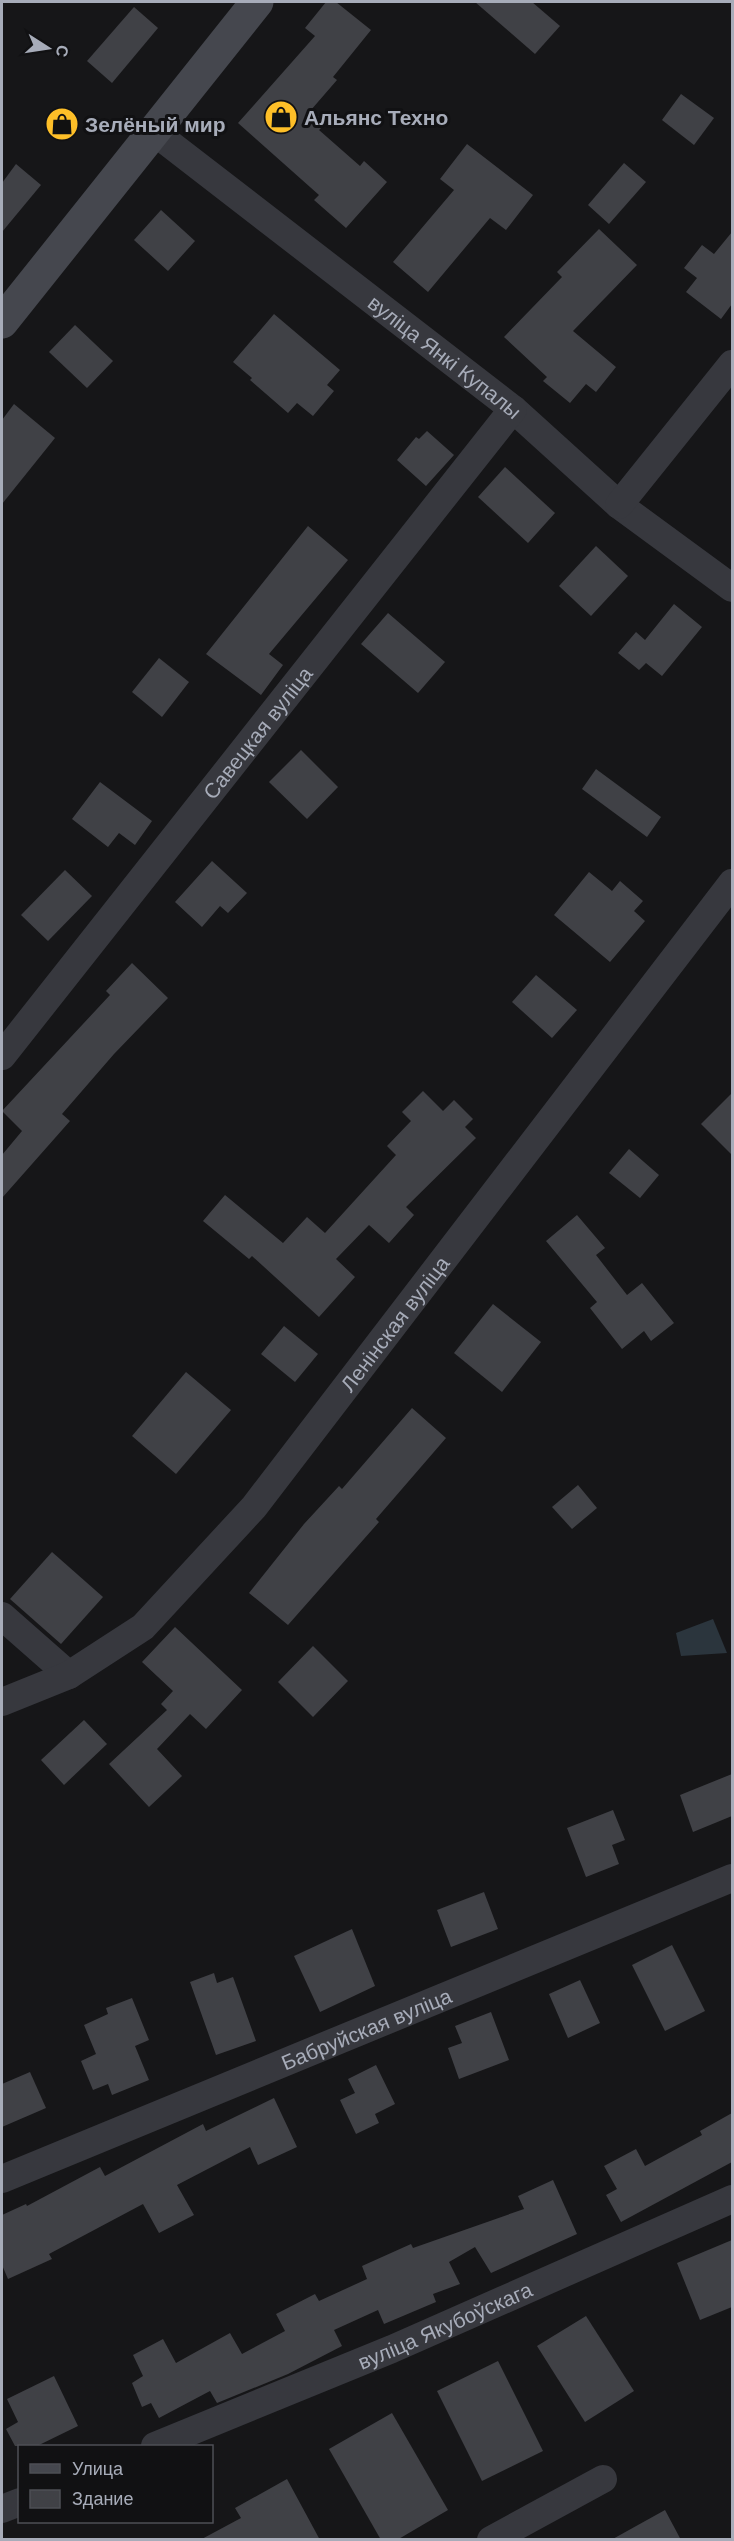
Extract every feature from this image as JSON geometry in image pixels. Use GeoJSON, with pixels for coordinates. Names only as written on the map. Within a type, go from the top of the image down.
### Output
{"type":"FeatureCollection","features":[{"type":"Feature","properties":{"kind":"street"},"geometry":{"type":"LineString","coordinates":[[2,322],[257,2]]}},
{"type":"Feature","properties":{"kind":"street","name":"вуліца Янкі Купалы"},"geometry":{"type":"LineString","coordinates":[[153,131],[513,409],[619,505],[732,588]]}},
{"type":"Feature","properties":{"kind":"street"},"geometry":{"type":"LineString","coordinates":[[619,505],[732,364]]}},
{"type":"Feature","properties":{"kind":"street","name":"Савецкая вуліца"},"geometry":{"type":"LineString","coordinates":[[2,1056],[513,409]]}},
{"type":"Feature","properties":{"kind":"street","name":"Ленінская вуліца"},"geometry":{"type":"LineString","coordinates":[[2,1702],[69,1675],[143,1627],[254,1508],[732,884]]}},
{"type":"Feature","properties":{"kind":"street"},"geometry":{"type":"LineString","coordinates":[[2,1616],[69,1675]]}},
{"type":"Feature","properties":{"kind":"street","name":"Бабруйская вуліца"},"geometry":{"type":"LineString","coordinates":[[2,2179],[732,1878]]}},
{"type":"Feature","properties":{"kind":"street","name":"вуліца Якубоўскага"},"geometry":{"type":"LineString","coordinates":[[157,2445],[392,2349],[732,2199]]}},
{"type":"Feature","properties":{"kind":"street"},"geometry":{"type":"LineString","coordinates":[[491,2540],[603,2479]]}},
{"type":"Feature","properties":{"kind":"street"},"geometry":{"type":"LineString","coordinates":[[2,2509],[18,2503]]}},
{"type":"Feature","properties":{"kind":"shaded area"},"geometry":{"type":"Polygon","coordinates":[[[713,1619],[727,1653],[681,1656],[676,1633],[713,1619]]]}},
{"type":"Feature","properties":{"kind":"building"},"geometry":{"type":"Polygon","coordinates":[[[326,2],[336,2],[371,30],[333,77],[337,80],[311,110],[326,123],[319,130],[360,166],[364,161],[387,182],[346,228],[314,200],[319,195],[238,123],[315,36],[305,28],[326,2]]]}},
{"type":"Feature","properties":{"kind":"building"},"geometry":{"type":"Polygon","coordinates":[[[475,2],[532,2],[560,26],[535,54],[475,2]]]}},
{"type":"Feature","properties":{"kind":"building"},"geometry":{"type":"Polygon","coordinates":[[[134,7],[158,28],[112,83],[87,61],[134,7]]]}},
{"type":"Feature","properties":{"kind":"building"},"geometry":{"type":"Polygon","coordinates":[[[681,94],[714,118],[694,145],[662,120],[681,94]]]}},
{"type":"Feature","properties":{"kind":"building"},"geometry":{"type":"Polygon","coordinates":[[[467,144],[533,195],[506,230],[490,218],[428,292],[393,262],[454,190],[440,179],[467,144]]]}},
{"type":"Feature","properties":{"kind":"building"},"geometry":{"type":"Polygon","coordinates":[[[624,163],[646,182],[609,224],[588,205],[624,163]]]}},
{"type":"Feature","properties":{"kind":"building"},"geometry":{"type":"Polygon","coordinates":[[[16,164],[41,185],[2,232],[2,183],[16,164]]]}},
{"type":"Feature","properties":{"kind":"building"},"geometry":{"type":"Polygon","coordinates":[[[161,210],[195,241],[168,271],[134,240],[161,210]]]}},
{"type":"Feature","properties":{"kind":"building"},"geometry":{"type":"Polygon","coordinates":[[[599,229],[637,265],[573,331],[616,367],[596,392],[586,384],[570,403],[543,381],[547,377],[504,337],[562,277],[557,272],[599,229]]]}},
{"type":"Feature","properties":{"kind":"building"},"geometry":{"type":"Polygon","coordinates":[[[732,232],[732,304],[721,319],[686,292],[697,278],[684,268],[702,245],[714,254],[732,232]]]}},
{"type":"Feature","properties":{"kind":"building"},"geometry":{"type":"Polygon","coordinates":[[[274,314],[340,370],[327,385],[334,391],[313,416],[297,403],[288,413],[233,362],[274,314]]]}},
{"type":"Feature","properties":{"kind":"building"},"geometry":{"type":"Polygon","coordinates":[[[75,325],[113,361],[87,388],[49,352],[75,325]]]}},
{"type":"Feature","properties":{"kind":"building"},"geometry":{"type":"Polygon","coordinates":[[[14,404],[55,438],[2,504],[2,420],[14,404]]]}},
{"type":"Feature","properties":{"kind":"building"},"geometry":{"type":"Polygon","coordinates":[[[427,431],[454,455],[426,486],[397,460],[416,437],[419,439],[427,431]]]}},
{"type":"Feature","properties":{"kind":"building"},"geometry":{"type":"Polygon","coordinates":[[[505,467],[555,513],[528,543],[478,497],[505,467]]]}},
{"type":"Feature","properties":{"kind":"building"},"geometry":{"type":"Polygon","coordinates":[[[308,526],[348,560],[269,654],[283,665],[261,695],[206,654],[308,526]]]}},
{"type":"Feature","properties":{"kind":"building"},"geometry":{"type":"Polygon","coordinates":[[[596,546],[628,576],[591,616],[559,586],[596,546]]]}},
{"type":"Feature","properties":{"kind":"building"},"geometry":{"type":"Polygon","coordinates":[[[674,604],[702,627],[662,676],[646,663],[639,670],[618,653],[636,632],[645,640],[674,604]]]}},
{"type":"Feature","properties":{"kind":"building"},"geometry":{"type":"Polygon","coordinates":[[[388,613],[445,662],[418,693],[361,644],[388,613]]]}},
{"type":"Feature","properties":{"kind":"building"},"geometry":{"type":"Polygon","coordinates":[[[159,658],[189,682],[162,717],[132,692],[159,658]]]}},
{"type":"Feature","properties":{"kind":"building"},"geometry":{"type":"Polygon","coordinates":[[[301,750],[338,787],[307,819],[269,782],[301,750]]]}},
{"type":"Feature","properties":{"kind":"building"},"geometry":{"type":"Polygon","coordinates":[[[596,769],[661,817],[647,837],[582,789],[596,769]]]}},
{"type":"Feature","properties":{"kind":"building"},"geometry":{"type":"Polygon","coordinates":[[[100,782],[152,821],[135,845],[119,833],[108,847],[72,819],[100,782]]]}},
{"type":"Feature","properties":{"kind":"building"},"geometry":{"type":"Polygon","coordinates":[[[212,861],[247,893],[228,913],[220,906],[202,927],[175,902],[212,861]]]}},
{"type":"Feature","properties":{"kind":"building"},"geometry":{"type":"Polygon","coordinates":[[[65,870],[92,896],[48,941],[21,915],[65,870]]]}},
{"type":"Feature","properties":{"kind":"building"},"geometry":{"type":"Polygon","coordinates":[[[589,872],[612,891],[620,881],[643,901],[634,911],[645,921],[610,962],[554,915],[589,872]]]}},
{"type":"Feature","properties":{"kind":"building"},"geometry":{"type":"Polygon","coordinates":[[[132,963],[168,998],[114,1054],[62,1114],[70,1121],[2,1198],[2,1155],[22,1131],[2,1111],[110,995],[106,991],[132,963]]]}},
{"type":"Feature","properties":{"kind":"building"},"geometry":{"type":"Polygon","coordinates":[[[536,975],[577,1010],[552,1038],[512,1002],[536,975]]]}},
{"type":"Feature","properties":{"kind":"building"},"geometry":{"type":"Polygon","coordinates":[[[423,1091],[443,1111],[454,1100],[473,1119],[465,1127],[476,1138],[406,1207],[414,1215],[389,1243],[369,1225],[336,1259],[355,1277],[319,1317],[252,1256],[249,1259],[203,1221],[225,1195],[283,1243],[307,1217],[325,1233],[396,1155],[387,1146],[411,1121],[402,1112],[423,1091]]]}},
{"type":"Feature","properties":{"kind":"building"},"geometry":{"type":"Polygon","coordinates":[[[732,1093],[732,1155],[701,1124],[732,1093]]]}},
{"type":"Feature","properties":{"kind":"building"},"geometry":{"type":"Polygon","coordinates":[[[629,1149],[659,1175],[640,1198],[609,1173],[629,1149]]]}},
{"type":"Feature","properties":{"kind":"building"},"geometry":{"type":"Polygon","coordinates":[[[577,1215],[605,1248],[596,1255],[627,1295],[642,1283],[674,1323],[651,1341],[644,1331],[622,1349],[590,1308],[597,1302],[546,1241],[577,1215]]]}},
{"type":"Feature","properties":{"kind":"building"},"geometry":{"type":"Polygon","coordinates":[[[493,1304],[541,1342],[502,1392],[454,1353],[493,1304]]]}},
{"type":"Feature","properties":{"kind":"building"},"geometry":{"type":"Polygon","coordinates":[[[284,1326],[318,1354],[295,1382],[261,1354],[284,1326]]]}},
{"type":"Feature","properties":{"kind":"building"},"geometry":{"type":"Polygon","coordinates":[[[186,1372],[231,1410],[176,1474],[132,1436],[186,1372]]]}},
{"type":"Feature","properties":{"kind":"building"},"geometry":{"type":"Polygon","coordinates":[[[412,1408],[446,1438],[376,1519],[379,1522],[288,1625],[249,1593],[304,1524],[339,1486],[342,1489],[412,1408]]]}},
{"type":"Feature","properties":{"kind":"building"},"geometry":{"type":"Polygon","coordinates":[[[578,1485],[597,1508],[572,1529],[552,1507],[578,1485]]]}},
{"type":"Feature","properties":{"kind":"building"},"geometry":{"type":"Polygon","coordinates":[[[52,1552],[103,1597],[61,1644],[10,1599],[52,1552]]]}},
{"type":"Feature","properties":{"kind":"building"},"geometry":{"type":"Polygon","coordinates":[[[175,1627],[242,1690],[206,1729],[190,1714],[157,1749],[182,1776],[149,1807],[109,1764],[167,1710],[161,1704],[173,1691],[142,1662],[175,1627]]]}},
{"type":"Feature","properties":{"kind":"building"},"geometry":{"type":"Polygon","coordinates":[[[313,1646],[348,1681],[313,1717],[278,1682],[313,1646]]]}},
{"type":"Feature","properties":{"kind":"building"},"geometry":{"type":"Polygon","coordinates":[[[84,1720],[107,1744],[64,1785],[41,1760],[84,1720]]]}},
{"type":"Feature","properties":{"kind":"building"},"geometry":{"type":"Polygon","coordinates":[[[732,1774],[732,1816],[693,1832],[680,1795],[732,1774]]]}},
{"type":"Feature","properties":{"kind":"building"},"geometry":{"type":"Polygon","coordinates":[[[613,1810],[625,1840],[612,1845],[619,1864],[586,1877],[567,1828],[613,1810]]]}},
{"type":"Feature","properties":{"kind":"building"},"geometry":{"type":"Polygon","coordinates":[[[484,1892],[498,1929],[451,1947],[437,1910],[484,1892]]]}},
{"type":"Feature","properties":{"kind":"building"},"geometry":{"type":"Polygon","coordinates":[[[352,1929],[375,1986],[320,2012],[294,1956],[352,1929]]]}},
{"type":"Feature","properties":{"kind":"building"},"geometry":{"type":"Polygon","coordinates":[[[672,1945],[705,2011],[665,2031],[632,1965],[672,1945]]]}},
{"type":"Feature","properties":{"kind":"building"},"geometry":{"type":"Polygon","coordinates":[[[214,1973],[217,1983],[233,1977],[256,2041],[216,2055],[190,1982],[214,1973]]]}},
{"type":"Feature","properties":{"kind":"building"},"geometry":{"type":"Polygon","coordinates":[[[580,1980],[600,2023],[568,2038],[549,1994],[580,1980]]]}},
{"type":"Feature","properties":{"kind":"building"},"geometry":{"type":"Polygon","coordinates":[[[132,1998],[149,2040],[135,2046],[149,2080],[112,2095],[108,2084],[93,2090],[81,2061],[96,2054],[84,2025],[108,2014],[106,2008],[132,1998]]]}},
{"type":"Feature","properties":{"kind":"building"},"geometry":{"type":"Polygon","coordinates":[[[491,2012],[509,2060],[459,2079],[448,2048],[462,2043],[455,2026],[491,2012]]]}},
{"type":"Feature","properties":{"kind":"building"},"geometry":{"type":"Polygon","coordinates":[[[376,2065],[395,2104],[375,2114],[379,2123],[356,2134],[340,2100],[355,2093],[348,2079],[376,2065]]]}},
{"type":"Feature","properties":{"kind":"building"},"geometry":{"type":"Polygon","coordinates":[[[30,2072],[46,2108],[2,2127],[2,2084],[30,2072]]]}},
{"type":"Feature","properties":{"kind":"building"},"geometry":{"type":"Polygon","coordinates":[[[274,2098],[297,2147],[258,2165],[250,2147],[177,2185],[194,2215],[159,2233],[143,2204],[49,2254],[52,2259],[8,2279],[2,2265],[2,2215],[26,2204],[27,2206],[100,2167],[105,2176],[203,2124],[206,2131],[274,2098]]]}},
{"type":"Feature","properties":{"kind":"building"},"geometry":{"type":"Polygon","coordinates":[[[732,2113],[732,2162],[621,2222],[606,2195],[617,2189],[604,2166],[636,2149],[645,2166],[702,2135],[700,2131],[732,2113]]]}},
{"type":"Feature","properties":{"kind":"building"},"geometry":{"type":"Polygon","coordinates":[[[553,2180],[577,2234],[491,2273],[475,2247],[449,2262],[460,2284],[433,2294],[436,2302],[384,2324],[378,2310],[334,2330],[342,2346],[288,2374],[217,2403],[210,2391],[159,2418],[151,2403],[142,2407],[132,2383],[143,2376],[133,2355],[163,2339],[176,2363],[230,2333],[242,2354],[285,2331],[276,2314],[315,2294],[319,2301],[367,2279],[362,2266],[411,2244],[413,2248],[524,2209],[518,2196],[553,2180]]]}},
{"type":"Feature","properties":{"kind":"building"},"geometry":{"type":"Polygon","coordinates":[[[732,2240],[732,2307],[700,2320],[677,2263],[732,2240]]]}},
{"type":"Feature","properties":{"kind":"building"},"geometry":{"type":"Polygon","coordinates":[[[586,2316],[634,2391],[585,2422],[537,2346],[586,2316]]]}},
{"type":"Feature","properties":{"kind":"building"},"geometry":{"type":"Polygon","coordinates":[[[498,2361],[543,2451],[482,2481],[437,2391],[498,2361]]]}},
{"type":"Feature","properties":{"kind":"building"},"geometry":{"type":"Polygon","coordinates":[[[54,2376],[78,2426],[39,2445],[15,2446],[6,2429],[18,2422],[7,2399],[54,2376]]]}},
{"type":"Feature","properties":{"kind":"building"},"geometry":{"type":"Polygon","coordinates":[[[392,2413],[448,2510],[397,2540],[381,2540],[329,2449],[392,2413]]]}},
{"type":"Feature","properties":{"kind":"building"},"geometry":{"type":"Polygon","coordinates":[[[287,2479],[320,2540],[200,2540],[241,2518],[235,2508],[287,2479]]]}},
{"type":"Feature","properties":{"kind":"building"},"geometry":{"type":"Polygon","coordinates":[[[665,2510],[681,2540],[611,2540],[665,2510]]]}},
{"type":"Feature","properties":{"kind":"place","name":"Альянс Техно"},"geometry":{"type":"Point","coordinates":[281,117]}},
{"type":"Feature","properties":{"kind":"place","name":"Зелёный мир"},"geometry":{"type":"Point","coordinates":[62,124]}}]}
